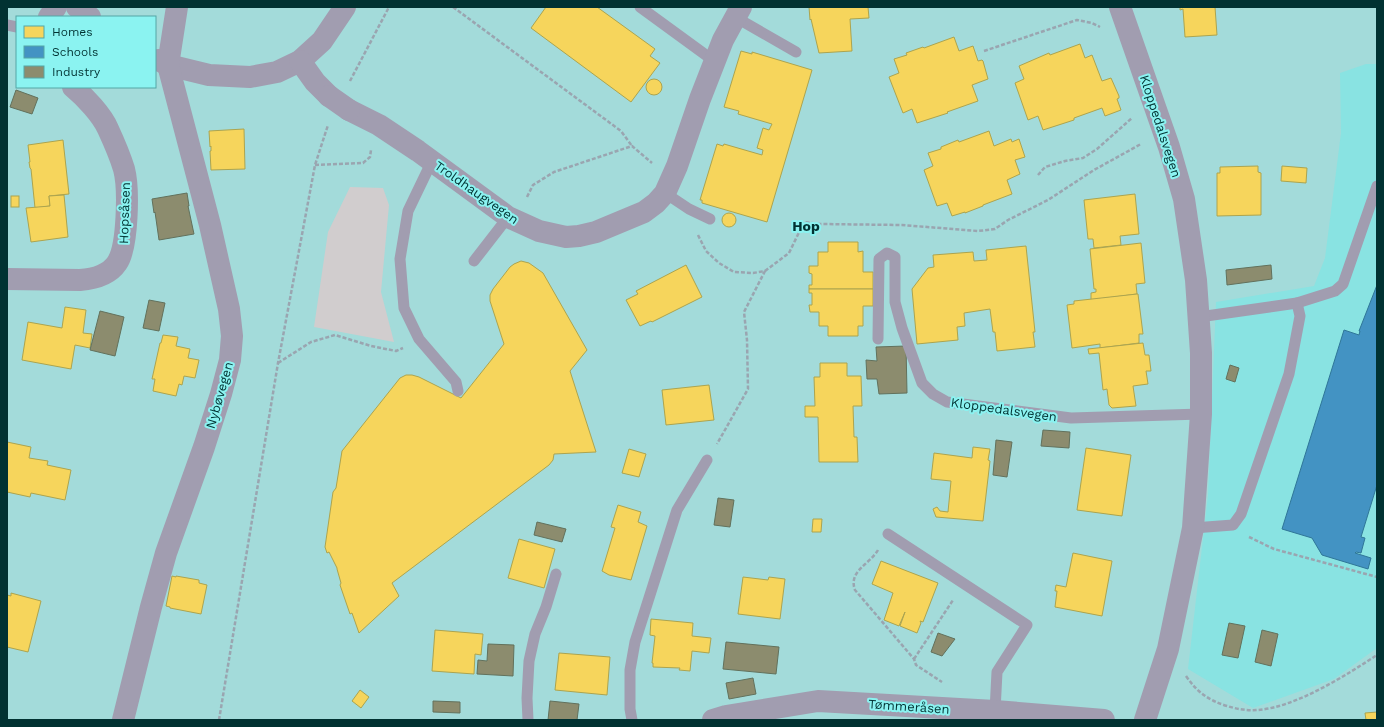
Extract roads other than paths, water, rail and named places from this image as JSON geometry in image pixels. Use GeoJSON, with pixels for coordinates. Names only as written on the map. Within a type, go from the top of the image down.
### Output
{"type":"FeatureCollection","features":[{"type":"Feature","properties":{"kind":"street"},"geometry":{"type":"LineString","coordinates":[[49,16],[56,7]]}},
{"type":"Feature","properties":{"kind":"street"},"geometry":{"type":"LineString","coordinates":[[77,7],[89,16]]}},
{"type":"Feature","properties":{"kind":"street"},"geometry":{"type":"LineString","coordinates":[[177,7],[162,62],[209,75],[250,77],[277,72],[300,61],[322,41],[346,7]]}},
{"type":"Feature","properties":{"kind":"street","name":"Kloppedalsvegen"},"geometry":{"type":"LineString","coordinates":[[1120,7],[1159,118],[1184,199],[1196,280],[1201,353],[1201,414],[1193,528],[1168,649],[1145,720]]}},
{"type":"Feature","properties":{"kind":"street","name":"Troldhaugvegen"},"geometry":{"type":"LineString","coordinates":[[300,61],[316,82],[330,96],[349,110],[379,125],[432,161],[508,217],[539,231],[566,237],[579,236],[596,232],[644,212],[665,194],[677,166],[714,61],[738,12]]}},
{"type":"Feature","properties":{"kind":"street","name":"Nybøvegen"},"geometry":{"type":"LineString","coordinates":[[123,720],[166,553],[204,447],[221,394],[230,360],[232,336],[229,309],[210,225],[162,62]]}},
{"type":"Feature","properties":{"kind":"street","name":"Hopsåsen"},"geometry":{"type":"LineString","coordinates":[[7,279],[92,279],[106,273],[117,263],[124,247],[127,188],[124,169],[108,128],[86,98],[75,88]]}},
{"type":"Feature","properties":{"kind":"street","name":"Tømmeråsen"},"geometry":{"type":"LineString","coordinates":[[714,720],[726,716],[764,715],[818,701],[995,711],[1104,720]]}},
{"type":"Feature","properties":{"kind":"lane"},"geometry":{"type":"LineString","coordinates":[[640,7],[714,61]]}},
{"type":"Feature","properties":{"kind":"lane"},"geometry":{"type":"LineString","coordinates":[[738,12],[796,52]]}},
{"type":"Feature","properties":{"kind":"lane"},"geometry":{"type":"LineString","coordinates":[[432,161],[408,211],[400,259],[404,308],[419,338],[456,382],[458,392]]}},
{"type":"Feature","properties":{"kind":"lane"},"geometry":{"type":"LineString","coordinates":[[1199,317],[1297,303],[1336,291],[1343,284],[1377,186]]}},
{"type":"Feature","properties":{"kind":"lane"},"geometry":{"type":"LineString","coordinates":[[665,194],[689,209],[710,219]]}},
{"type":"Feature","properties":{"kind":"lane"},"geometry":{"type":"LineString","coordinates":[[474,261],[508,217]]}},
{"type":"Feature","properties":{"kind":"lane","name":"Kloppedalsvegen"},"geometry":{"type":"LineString","coordinates":[[878,339],[879,259],[887,253],[895,257],[896,302],[902,328],[922,382],[933,394],[947,402],[1071,418],[1201,414]]}},
{"type":"Feature","properties":{"kind":"lane"},"geometry":{"type":"LineString","coordinates":[[1193,528],[1233,525],[1241,514],[1289,374],[1300,316],[1297,303]]}},
{"type":"Feature","properties":{"kind":"lane"},"geometry":{"type":"LineString","coordinates":[[632,720],[630,709],[630,670],[636,642],[677,510],[707,460]]}},
{"type":"Feature","properties":{"kind":"lane"},"geometry":{"type":"LineString","coordinates":[[888,534],[1027,625],[997,672],[995,711]]}},
{"type":"Feature","properties":{"kind":"lane"},"geometry":{"type":"LineString","coordinates":[[528,720],[527,698],[529,661],[535,634],[546,607],[556,574]]}},
{"type":"Feature","properties":{"kind":"district","name":"Hop"},"geometry":{"type":"Point","coordinates":[806,226]}}]}
